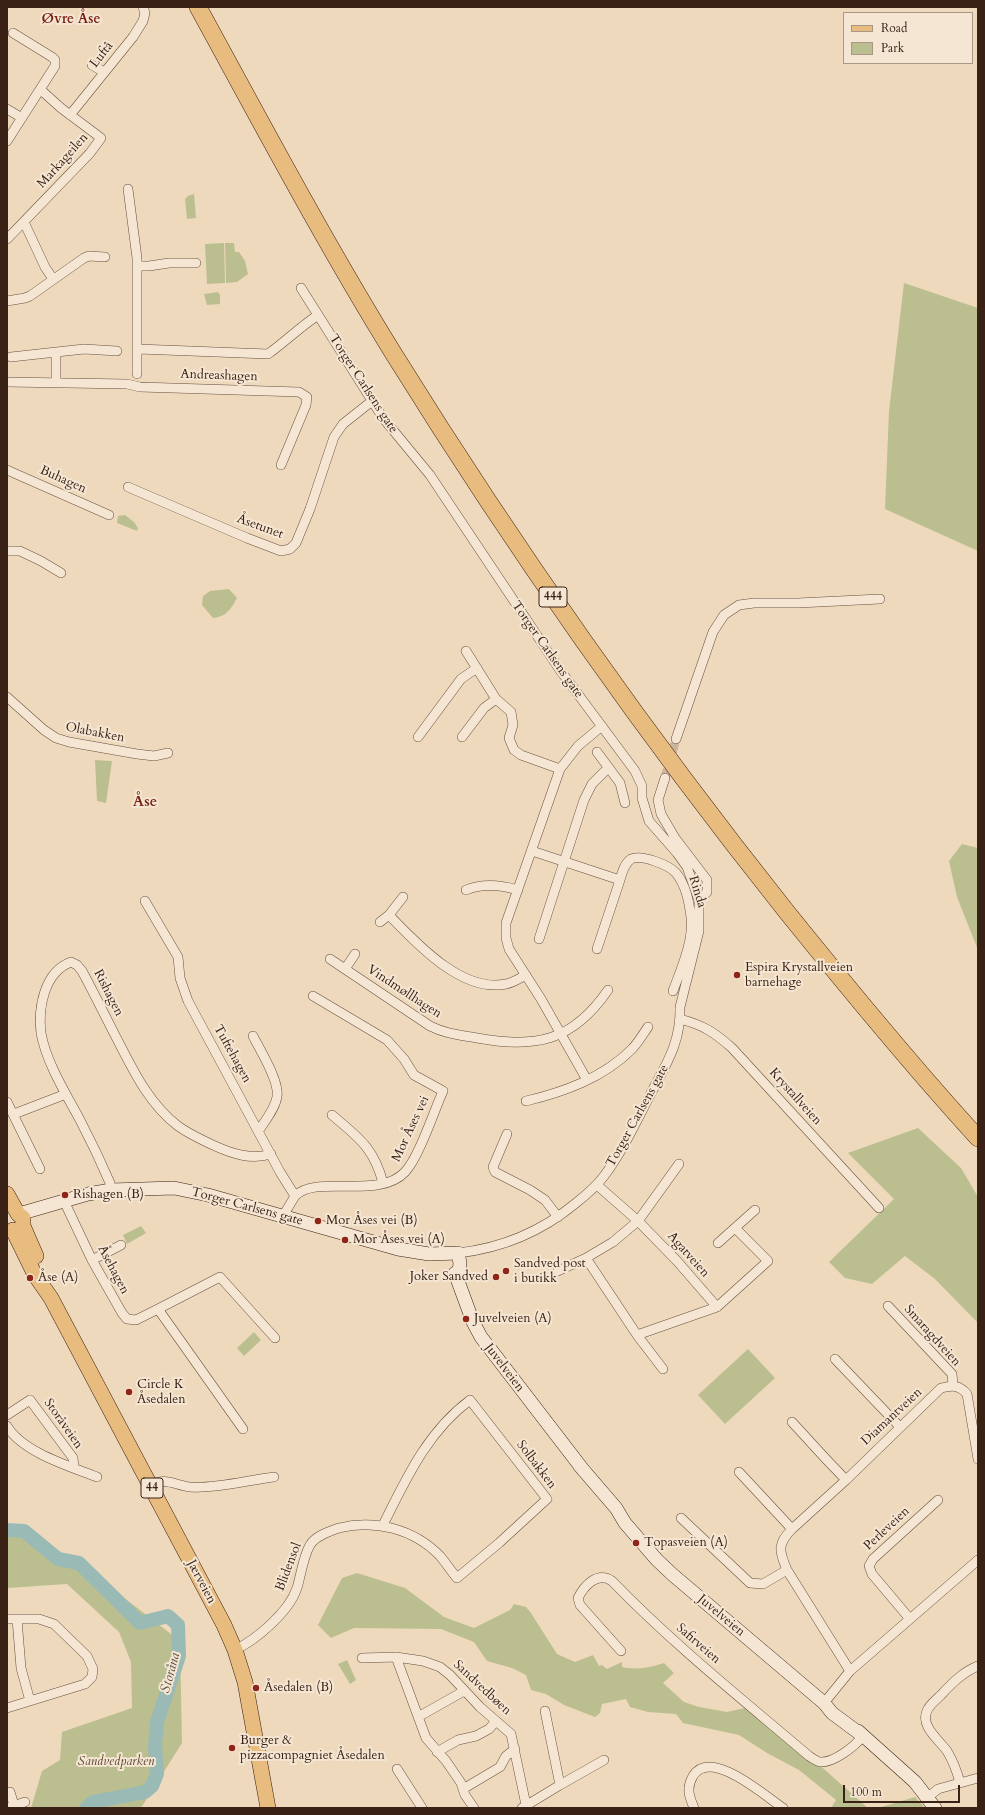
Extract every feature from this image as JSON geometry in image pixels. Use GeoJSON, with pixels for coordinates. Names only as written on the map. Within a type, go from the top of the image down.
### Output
{"type":"FeatureCollection","features":[{"type":"Feature","properties":{"kind":"highway","name":"444"},"geometry":{"type":"LineString","coordinates":[[198,7],[316,221],[395,355],[496,512],[587,647],[748,864],[845,984],[978,1138]]}},
{"type":"Feature","properties":{"kind":"highway","name":"444"},"geometry":{"type":"LineString","coordinates":[[210,7],[278,133],[404,352],[462,443],[596,644],[741,838],[922,1060],[978,1122]]}},
{"type":"Feature","properties":{"kind":"main road","name":"Jærveien"},"geometry":{"type":"LineString","coordinates":[[7,1194],[35,1275],[51,1298],[224,1624],[235,1650],[245,1682],[268,1808]]}},
{"type":"Feature","properties":{"kind":"main road","name":"Jærveien"},"geometry":{"type":"LineString","coordinates":[[245,1682],[252,1763],[261,1808]]}},
{"type":"Feature","properties":{"kind":"street","name":"Luftå"},"geometry":{"type":"LineString","coordinates":[[70,115],[143,21],[145,14],[143,7]]}},
{"type":"Feature","properties":{"kind":"street"},"geometry":{"type":"LineString","coordinates":[[7,141],[55,66],[55,60],[13,32]]}},
{"type":"Feature","properties":{"kind":"street"},"geometry":{"type":"LineString","coordinates":[[92,65],[104,72]]}},
{"type":"Feature","properties":{"kind":"street","name":"Markageilen"},"geometry":{"type":"LineString","coordinates":[[7,239],[90,153],[101,138],[70,115],[41,90]]}},
{"type":"Feature","properties":{"kind":"street"},"geometry":{"type":"LineString","coordinates":[[7,108],[22,118]]}},
{"type":"Feature","properties":{"kind":"street"},"geometry":{"type":"LineString","coordinates":[[128,189],[137,266],[138,374]]}},
{"type":"Feature","properties":{"kind":"street"},"geometry":{"type":"LineString","coordinates":[[24,222],[45,267],[53,279]]}},
{"type":"Feature","properties":{"kind":"street"},"geometry":{"type":"LineString","coordinates":[[7,301],[30,296],[84,258],[89,256],[105,257]]}},
{"type":"Feature","properties":{"kind":"street"},"geometry":{"type":"LineString","coordinates":[[137,266],[170,263],[196,263]]}},
{"type":"Feature","properties":{"kind":"street","name":"Torger Carlsens gate"},"geometry":{"type":"LineString","coordinates":[[16,1222],[64,1201],[111,1190],[174,1188],[208,1195],[398,1249],[429,1254],[453,1254],[480,1251],[522,1238],[558,1217],[597,1185],[621,1150],[675,1046],[680,1019],[680,1007],[700,932],[699,900],[687,867],[650,821],[642,798],[642,786],[635,771],[560,670],[430,475],[396,436],[301,288]]}},
{"type":"Feature","properties":{"kind":"street"},"geometry":{"type":"LineString","coordinates":[[138,349],[268,354],[281,345],[304,324],[318,315]]}},
{"type":"Feature","properties":{"kind":"street"},"geometry":{"type":"LineString","coordinates":[[11,357],[84,349],[117,351]]}},
{"type":"Feature","properties":{"kind":"street"},"geometry":{"type":"LineString","coordinates":[[56,353],[56,382]]}},
{"type":"Feature","properties":{"kind":"street","name":"Andreashagen"},"geometry":{"type":"LineString","coordinates":[[7,382],[56,382],[299,392],[307,397],[306,405],[281,465]]}},
{"type":"Feature","properties":{"kind":"street","name":"Åsetunet"},"geometry":{"type":"LineString","coordinates":[[128,486],[247,538],[281,550],[290,549],[296,543],[310,509],[334,437],[343,424],[372,400]]}},
{"type":"Feature","properties":{"kind":"street","name":"Buhagen"},"geometry":{"type":"LineString","coordinates":[[7,470],[109,515]]}},
{"type":"Feature","properties":{"kind":"street"},"geometry":{"type":"LineString","coordinates":[[7,551],[20,551],[42,561],[61,573]]}},
{"type":"Feature","properties":{"kind":"street"},"geometry":{"type":"LineString","coordinates":[[676,739],[713,632],[724,615],[739,605],[754,603],[798,603],[880,598]]}},
{"type":"Feature","properties":{"kind":"street"},"geometry":{"type":"LineString","coordinates":[[466,651],[496,699],[509,709],[512,716],[513,725],[509,738],[514,750],[521,755],[560,769]]}},
{"type":"Feature","properties":{"kind":"street"},"geometry":{"type":"LineString","coordinates":[[418,737],[461,679],[477,668]]}},
{"type":"Feature","properties":{"kind":"street","name":"Olabakken"},"geometry":{"type":"LineString","coordinates":[[7,697],[44,730],[56,738],[69,742],[142,755],[154,756],[168,753]]}},
{"type":"Feature","properties":{"kind":"street"},"geometry":{"type":"LineString","coordinates":[[462,737],[484,708],[496,699]]}},
{"type":"Feature","properties":{"kind":"street"},"geometry":{"type":"LineString","coordinates":[[588,1080],[509,949],[506,938],[506,923],[560,769],[578,746],[602,726]]}},
{"type":"Feature","properties":{"kind":"street"},"geometry":{"type":"LineString","coordinates":[[597,752],[620,783],[625,802]]}},
{"type":"Feature","properties":{"kind":"street"},"geometry":{"type":"LineString","coordinates":[[539,939],[584,800],[592,784],[608,768]]}},
{"type":"Feature","properties":{"kind":"street"},"geometry":{"type":"LineString","coordinates":[[665,778],[658,800],[661,814],[676,838],[707,880],[707,892],[699,900]]}},
{"type":"Feature","properties":{"kind":"street"},"geometry":{"type":"LineString","coordinates":[[532,852],[620,880]]}},
{"type":"Feature","properties":{"kind":"street","name":"Rinda"},"geometry":{"type":"LineString","coordinates":[[597,949],[625,864],[631,859],[638,857],[668,866],[677,874],[684,888],[691,918],[690,936],[673,991]]}},
{"type":"Feature","properties":{"kind":"street"},"geometry":{"type":"LineString","coordinates":[[466,890],[475,886],[485,885],[505,886],[518,890]]}},
{"type":"Feature","properties":{"kind":"street"},"geometry":{"type":"LineString","coordinates":[[380,922],[389,915],[403,897]]}},
{"type":"Feature","properties":{"kind":"street","name":"Tuftehagen"},"geometry":{"type":"LineString","coordinates":[[145,901],[178,957],[180,978],[188,1001],[295,1196]]}},
{"type":"Feature","properties":{"kind":"street"},"geometry":{"type":"LineString","coordinates":[[389,915],[433,957],[461,976],[477,983],[506,984],[526,975]]}},
{"type":"Feature","properties":{"kind":"street"},"geometry":{"type":"LineString","coordinates":[[345,969],[355,954]]}},
{"type":"Feature","properties":{"kind":"street","name":"Vindmøllhagen"},"geometry":{"type":"LineString","coordinates":[[330,959],[425,1022],[443,1032],[494,1041],[528,1043],[543,1040],[560,1033],[575,1026],[584,1019],[608,990]]}},
{"type":"Feature","properties":{"kind":"street","name":"Rishagen"},"geometry":{"type":"LineString","coordinates":[[111,1190],[110,1183],[94,1147],[66,1094],[47,1053],[41,1033],[41,1010],[46,988],[56,972],[64,964],[71,962],[77,965],[82,971],[137,1078],[163,1112],[177,1125],[195,1137],[222,1149],[252,1157],[271,1154]]}},
{"type":"Feature","properties":{"kind":"street","name":"Mor Åses vei"},"geometry":{"type":"LineString","coordinates":[[295,1196],[306,1188],[369,1186],[400,1177],[408,1169],[443,1091],[414,1075],[404,1058],[387,1040],[313,996]]}},
{"type":"Feature","properties":{"kind":"street","name":"Krystallveien"},"geometry":{"type":"LineString","coordinates":[[680,1019],[698,1024],[714,1032],[732,1048],[879,1208]]}},
{"type":"Feature","properties":{"kind":"street"},"geometry":{"type":"LineString","coordinates":[[526,1101],[550,1095],[588,1080],[613,1065],[633,1049],[648,1027]]}},
{"type":"Feature","properties":{"kind":"street"},"geometry":{"type":"LineString","coordinates":[[253,1036],[272,1076],[276,1087],[277,1097],[259,1130]]}},
{"type":"Feature","properties":{"kind":"street"},"geometry":{"type":"LineString","coordinates":[[14,1114],[66,1094]]}},
{"type":"Feature","properties":{"kind":"street"},"geometry":{"type":"LineString","coordinates":[[7,1102],[40,1168]]}},
{"type":"Feature","properties":{"kind":"street","name":"Mor Åses vei"},"geometry":{"type":"LineString","coordinates":[[332,1115],[366,1145],[379,1167],[383,1183]]}},
{"type":"Feature","properties":{"kind":"street"},"geometry":{"type":"LineString","coordinates":[[507,1134],[493,1167],[495,1172],[530,1190],[545,1200],[558,1217]]}},
{"type":"Feature","properties":{"kind":"street"},"geometry":{"type":"LineString","coordinates":[[558,1272],[586,1258],[612,1242],[638,1221],[679,1164]]}},
{"type":"Feature","properties":{"kind":"street","name":"Agatveien"},"geometry":{"type":"LineString","coordinates":[[597,1185],[638,1221],[677,1261],[717,1307]]}},
{"type":"Feature","properties":{"kind":"street"},"geometry":{"type":"LineString","coordinates":[[283,1216],[295,1196]]}},
{"type":"Feature","properties":{"kind":"street","name":"Åsehagen"},"geometry":{"type":"LineString","coordinates":[[64,1201],[92,1260],[122,1313],[127,1319],[136,1320],[220,1277],[275,1338]]}},
{"type":"Feature","properties":{"kind":"street"},"geometry":{"type":"LineString","coordinates":[[718,1243],[755,1210]]}},
{"type":"Feature","properties":{"kind":"street"},"geometry":{"type":"LineString","coordinates":[[637,1335],[717,1307],[768,1261],[735,1228]]}},
{"type":"Feature","properties":{"kind":"street"},"geometry":{"type":"LineString","coordinates":[[92,1260],[121,1245]]}},
{"type":"Feature","properties":{"kind":"street","name":"Juvelveien"},"geometry":{"type":"LineString","coordinates":[[453,1254],[458,1281],[473,1322],[481,1337],[579,1465],[612,1511],[625,1522],[643,1545],[673,1575],[824,1703],[834,1709],[893,1762],[912,1785],[931,1803]]}},
{"type":"Feature","properties":{"kind":"street"},"geometry":{"type":"LineString","coordinates":[[586,1258],[637,1335],[663,1369]]}},
{"type":"Feature","properties":{"kind":"street","name":"Smaragdveien"},"geometry":{"type":"LineString","coordinates":[[888,1306],[952,1374],[952,1385]]}},
{"type":"Feature","properties":{"kind":"street"},"geometry":{"type":"LineString","coordinates":[[158,1309],[243,1429]]}},
{"type":"Feature","properties":{"kind":"street"},"geometry":{"type":"LineString","coordinates":[[835,1359],[900,1427]]}},
{"type":"Feature","properties":{"kind":"street"},"geometry":{"type":"LineString","coordinates":[[952,1385],[961,1387],[967,1394],[978,1459]]}},
{"type":"Feature","properties":{"kind":"street","name":"Diamantveien"},"geometry":{"type":"LineString","coordinates":[[850,1671],[787,1570],[780,1554],[783,1538],[942,1388],[952,1385]]}},
{"type":"Feature","properties":{"kind":"street","name":"Storåveien"},"geometry":{"type":"LineString","coordinates":[[7,1415],[30,1400],[72,1458],[74,1468]]}},
{"type":"Feature","properties":{"kind":"street","name":"Solbakken"},"geometry":{"type":"LineString","coordinates":[[335,1529],[351,1525],[383,1525],[410,1534],[439,1555],[457,1578],[547,1500],[470,1400],[457,1410],[425,1446],[407,1477],[383,1525]]}},
{"type":"Feature","properties":{"kind":"street"},"geometry":{"type":"LineString","coordinates":[[792,1422],[846,1480]]}},
{"type":"Feature","properties":{"kind":"street"},"geometry":{"type":"LineString","coordinates":[[7,1426],[12,1434],[28,1447],[97,1477]]}},
{"type":"Feature","properties":{"kind":"street"},"geometry":{"type":"LineString","coordinates":[[739,1472],[792,1529]]}},
{"type":"Feature","properties":{"kind":"street"},"geometry":{"type":"LineString","coordinates":[[151,1485],[158,1481],[170,1482],[188,1487],[203,1487],[274,1477]]}},
{"type":"Feature","properties":{"kind":"street","name":"Perleveien"},"geometry":{"type":"LineString","coordinates":[[910,1619],[872,1574],[869,1566],[872,1559],[938,1500]]}},
{"type":"Feature","properties":{"kind":"street"},"geometry":{"type":"LineString","coordinates":[[681,1518],[750,1583],[763,1584],[787,1570]]}},
{"type":"Feature","properties":{"kind":"street","name":"Blidensol"},"geometry":{"type":"LineString","coordinates":[[235,1650],[246,1644],[268,1626],[285,1608],[296,1590],[311,1544],[326,1532],[335,1529]]}},
{"type":"Feature","properties":{"kind":"street"},"geometry":{"type":"LineString","coordinates":[[824,1703],[850,1671],[978,1560]]}},
{"type":"Feature","properties":{"kind":"street","name":"Safirveien"},"geometry":{"type":"LineString","coordinates":[[621,1651],[580,1605],[578,1598],[586,1585],[599,1577],[606,1577],[612,1581],[640,1611],[675,1642],[818,1762],[826,1762],[853,1748],[863,1736]]}},
{"type":"Feature","properties":{"kind":"street"},"geometry":{"type":"LineString","coordinates":[[7,1708],[30,1701],[85,1684],[92,1677],[93,1669],[87,1656],[54,1624],[39,1619],[12,1619],[21,1668],[30,1701]]}},
{"type":"Feature","properties":{"kind":"street"},"geometry":{"type":"LineString","coordinates":[[396,1656],[426,1738],[457,1777],[474,1808]]}},
{"type":"Feature","properties":{"kind":"street","name":"Sandvedbøen"},"geometry":{"type":"LineString","coordinates":[[362,1658],[396,1656],[423,1661],[440,1667],[450,1675],[480,1707],[511,1734],[515,1749],[524,1807],[604,1760]]}},
{"type":"Feature","properties":{"kind":"street"},"geometry":{"type":"LineString","coordinates":[[960,1782],[956,1769],[946,1751],[929,1729],[926,1720],[927,1711],[954,1681],[978,1666]]}},
{"type":"Feature","properties":{"kind":"street"},"geometry":{"type":"LineString","coordinates":[[418,1717],[464,1691]]}},
{"type":"Feature","properties":{"kind":"street"},"geometry":{"type":"LineString","coordinates":[[544,1711],[560,1785]]}},
{"type":"Feature","properties":{"kind":"street"},"geometry":{"type":"LineString","coordinates":[[437,1752],[458,1740],[476,1736],[489,1729],[496,1720]]}},
{"type":"Feature","properties":{"kind":"street"},"geometry":{"type":"LineString","coordinates":[[463,1789],[500,1767],[506,1756],[515,1749]]}},
{"type":"Feature","properties":{"kind":"street"},"geometry":{"type":"LineString","coordinates":[[694,1808],[688,1796],[688,1784],[695,1772],[701,1768],[712,1767],[722,1768],[734,1774],[783,1808]]}},
{"type":"Feature","properties":{"kind":"street"},"geometry":{"type":"LineString","coordinates":[[397,1769],[416,1806]]}},
{"type":"Feature","properties":{"kind":"street"},"geometry":{"type":"LineString","coordinates":[[931,1803],[938,1790],[960,1782],[978,1778]]}},
{"type":"Feature","properties":{"kind":"street"},"geometry":{"type":"LineString","coordinates":[[10,1792],[11,1806],[25,1802]]}},
{"type":"Feature","properties":{"kind":"green space"},"geometry":{"type":"Polygon","coordinates":[[[194,194],[196,218],[187,219],[185,199],[194,194]]]}},
{"type":"Feature","properties":{"kind":"green space"},"geometry":{"type":"Polygon","coordinates":[[[224,243],[225,283],[207,284],[205,244],[224,243]]]}},
{"type":"Feature","properties":{"kind":"green space"},"geometry":{"type":"Polygon","coordinates":[[[225,243],[234,243],[235,252],[239,252],[245,261],[248,274],[237,282],[226,283],[225,243]]]}},
{"type":"Feature","properties":{"kind":"green space"},"geometry":{"type":"Polygon","coordinates":[[[904,283],[978,308],[978,551],[885,509],[889,411],[904,283]]]}},
{"type":"Feature","properties":{"kind":"green space"},"geometry":{"type":"Polygon","coordinates":[[[218,292],[220,295],[220,304],[207,305],[204,294],[218,292]]]}},
{"type":"Feature","properties":{"kind":"green space"},"geometry":{"type":"Polygon","coordinates":[[[125,515],[134,522],[138,528],[137,531],[117,523],[118,516],[125,515]]]}},
{"type":"Feature","properties":{"kind":"green space"},"geometry":{"type":"Polygon","coordinates":[[[229,589],[237,598],[233,606],[225,614],[213,618],[202,605],[203,596],[210,591],[229,589]]]}},
{"type":"Feature","properties":{"kind":"green space"},"geometry":{"type":"Polygon","coordinates":[[[95,760],[112,761],[106,803],[97,801],[95,760]]]}},
{"type":"Feature","properties":{"kind":"green space"},"geometry":{"type":"Polygon","coordinates":[[[962,844],[978,848],[978,950],[957,897],[949,861],[962,844]]]}},
{"type":"Feature","properties":{"kind":"green space"},"geometry":{"type":"Polygon","coordinates":[[[918,1128],[961,1168],[978,1197],[978,1323],[935,1279],[905,1256],[872,1284],[845,1278],[829,1262],[894,1199],[848,1153],[918,1128]]]}},
{"type":"Feature","properties":{"kind":"green space"},"geometry":{"type":"Polygon","coordinates":[[[141,1226],[146,1233],[127,1244],[123,1235],[141,1226]]]}},
{"type":"Feature","properties":{"kind":"green space"},"geometry":{"type":"Polygon","coordinates":[[[254,1332],[261,1340],[244,1356],[237,1348],[254,1332]]]}},
{"type":"Feature","properties":{"kind":"green space"},"geometry":{"type":"Polygon","coordinates":[[[748,1349],[775,1378],[725,1424],[698,1395],[748,1349]]]}},
{"type":"Feature","properties":{"kind":"green space","name":"Sandvedparken"},"geometry":{"type":"Polygon","coordinates":[[[24,1531],[45,1548],[79,1563],[180,1641],[182,1743],[141,1808],[31,1808],[42,1771],[60,1760],[62,1732],[132,1708],[131,1662],[119,1632],[67,1584],[7,1588],[7,1532],[24,1531]]]}},
{"type":"Feature","properties":{"kind":"green space"},"geometry":{"type":"Polygon","coordinates":[[[357,1573],[405,1588],[444,1617],[474,1628],[510,1610],[514,1604],[526,1607],[557,1654],[575,1662],[593,1655],[599,1666],[602,1665],[607,1669],[622,1662],[622,1667],[633,1668],[648,1667],[664,1663],[674,1673],[663,1683],[684,1702],[699,1707],[727,1712],[749,1707],[816,1762],[868,1808],[831,1808],[836,1800],[799,1770],[767,1753],[739,1735],[683,1723],[676,1714],[648,1712],[630,1707],[626,1699],[602,1704],[600,1713],[595,1717],[564,1705],[546,1694],[531,1690],[526,1675],[512,1668],[487,1661],[474,1642],[441,1629],[354,1628],[331,1638],[318,1625],[342,1578],[357,1573]]]}},
{"type":"Feature","properties":{"kind":"green space"},"geometry":{"type":"Polygon","coordinates":[[[347,1660],[356,1680],[350,1684],[338,1664],[347,1660]]]}},
{"type":"Feature","properties":{"kind":"green space"},"geometry":{"type":"Polygon","coordinates":[[[915,1797],[925,1808],[878,1808],[915,1797]]]}},
{"type":"Feature","properties":{"kind":"waterway","name":"Storåna"},"geometry":{"type":"LineString","coordinates":[[7,1530],[24,1531],[58,1559],[79,1563],[140,1623],[168,1616],[178,1625],[179,1656],[157,1722],[155,1745],[157,1774],[152,1786],[145,1792],[93,1802],[86,1808]]}},
{"type":"Feature","properties":{"kind":"tunnel"},"geometry":{"type":"LineString","coordinates":[[665,778],[676,739]]}},
{"type":"Feature","properties":{"kind":"place","name":"Espira Krystallveien barnehage"},"geometry":{"type":"Point","coordinates":[737,975]}},
{"type":"Feature","properties":{"kind":"place","name":"Rishagen (B)"},"geometry":{"type":"Point","coordinates":[65,1195]}},
{"type":"Feature","properties":{"kind":"place","name":"Mor Åses vei (B)"},"geometry":{"type":"Point","coordinates":[318,1221]}},
{"type":"Feature","properties":{"kind":"place","name":"Mor Åses vei (A)"},"geometry":{"type":"Point","coordinates":[345,1240]}},
{"type":"Feature","properties":{"kind":"place","name":"Sandved post i butikk"},"geometry":{"type":"Point","coordinates":[506,1271]}},
{"type":"Feature","properties":{"kind":"place","name":"Joker Sandved"},"geometry":{"type":"Point","coordinates":[496,1277]}},
{"type":"Feature","properties":{"kind":"place","name":"Åse (A)"},"geometry":{"type":"Point","coordinates":[30,1278]}},
{"type":"Feature","properties":{"kind":"place","name":"Juvelveien (A)"},"geometry":{"type":"Point","coordinates":[466,1319]}},
{"type":"Feature","properties":{"kind":"place","name":"Circle K Åsedalen"},"geometry":{"type":"Point","coordinates":[129,1392]}},
{"type":"Feature","properties":{"kind":"place","name":"Topasveien (A)"},"geometry":{"type":"Point","coordinates":[636,1543]}},
{"type":"Feature","properties":{"kind":"place","name":"Åsedalen (B)"},"geometry":{"type":"Point","coordinates":[256,1688]}},
{"type":"Feature","properties":{"kind":"place","name":"Burger & pizzacompagniet Åsedalen"},"geometry":{"type":"Point","coordinates":[232,1748]}},
{"type":"Feature","properties":{"kind":"district","name":"Øvre Åse"},"geometry":{"type":"Point","coordinates":[71,20]}},
{"type":"Feature","properties":{"kind":"district","name":"Åse"},"geometry":{"type":"Point","coordinates":[145,803]}}]}
